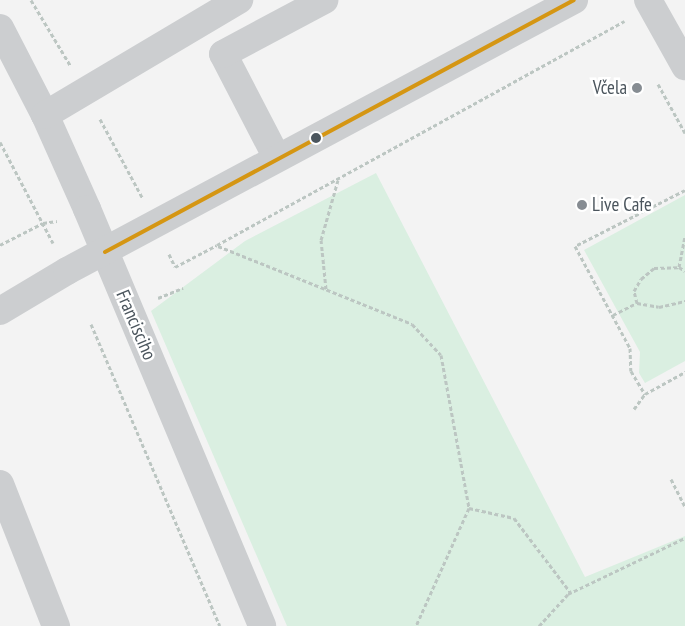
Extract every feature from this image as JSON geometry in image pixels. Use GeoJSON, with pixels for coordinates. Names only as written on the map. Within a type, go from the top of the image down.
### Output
{"type":"FeatureCollection","features":[{"type":"Feature","properties":{"kind":"street"},"geometry":{"type":"LineString","coordinates":[[45,115],[239,0]]}},
{"type":"Feature","properties":{"kind":"street"},"geometry":{"type":"LineString","coordinates":[[277,158],[222,54],[324,0]]}},
{"type":"Feature","properties":{"kind":"street"},"geometry":{"type":"LineString","coordinates":[[0,311],[277,158],[574,0]]}},
{"type":"Feature","properties":{"kind":"street"},"geometry":{"type":"LineString","coordinates":[[650,4],[685,65]]}},
{"type":"Feature","properties":{"kind":"street","name":"Francisciho"},"geometry":{"type":"LineString","coordinates":[[0,28],[8,62],[45,115],[105,252],[262,626]]}},
{"type":"Feature","properties":{"kind":"street"},"geometry":{"type":"LineString","coordinates":[[0,484],[56,626]]}},
{"type":"Feature","properties":{"kind":"path"},"geometry":{"type":"LineString","coordinates":[[169,254],[175,267],[217,246],[650,4]]}},
{"type":"Feature","properties":{"kind":"path"},"geometry":{"type":"LineString","coordinates":[[0,142],[54,244]]}},
{"type":"Feature","properties":{"kind":"path"},"geometry":{"type":"LineString","coordinates":[[326,289],[321,240],[338,179]]}},
{"type":"Feature","properties":{"kind":"path"},"geometry":{"type":"LineString","coordinates":[[645,394],[631,371],[630,348],[575,246],[685,190]]}},
{"type":"Feature","properties":{"kind":"path"},"geometry":{"type":"LineString","coordinates":[[0,246],[43,223],[63,220]]}},
{"type":"Feature","properties":{"kind":"path"},"geometry":{"type":"LineString","coordinates":[[679,266],[685,236]]}},
{"type":"Feature","properties":{"kind":"path"},"geometry":{"type":"LineString","coordinates":[[217,246],[412,324],[441,355],[469,508],[416,626]]}},
{"type":"Feature","properties":{"kind":"path"},"geometry":{"type":"LineString","coordinates":[[637,303],[634,290],[641,279],[654,268],[679,266],[685,270]]}},
{"type":"Feature","properties":{"kind":"path"},"geometry":{"type":"LineString","coordinates":[[153,300],[183,288]]}},
{"type":"Feature","properties":{"kind":"path"},"geometry":{"type":"LineString","coordinates":[[613,315],[637,303],[659,307],[685,301]]}},
{"type":"Feature","properties":{"kind":"path"},"geometry":{"type":"LineString","coordinates":[[91,324],[220,626]]}},
{"type":"Feature","properties":{"kind":"path"},"geometry":{"type":"LineString","coordinates":[[634,409],[645,394],[685,372]]}},
{"type":"Feature","properties":{"kind":"path"},"geometry":{"type":"LineString","coordinates":[[670,479],[685,506]]}},
{"type":"Feature","properties":{"kind":"path"},"geometry":{"type":"LineString","coordinates":[[469,508],[514,518],[571,593]]}},
{"type":"Feature","properties":{"kind":"path"},"geometry":{"type":"LineString","coordinates":[[540,626],[571,593],[685,538]]}},
{"type":"Feature","properties":{"kind":"green space"},"geometry":{"type":"Polygon","coordinates":[[[376,173],[585,577],[685,536],[685,626],[287,626],[151,311],[245,241],[376,173]]]}},
{"type":"Feature","properties":{"kind":"green space"},"geometry":{"type":"Polygon","coordinates":[[[685,195],[685,361],[645,383],[639,373],[640,352],[584,250],[685,195]]]}},
{"type":"Feature","properties":{"kind":"transit line"},"geometry":{"type":"LineString","coordinates":[[105,252],[574,0]]}},
{"type":"Feature","properties":{"kind":"place","name":"Včela"},"geometry":{"type":"Point","coordinates":[637,88]}},
{"type":"Feature","properties":{"kind":"place","name":"Live Cafe"},"geometry":{"type":"Point","coordinates":[582,205]}}]}
